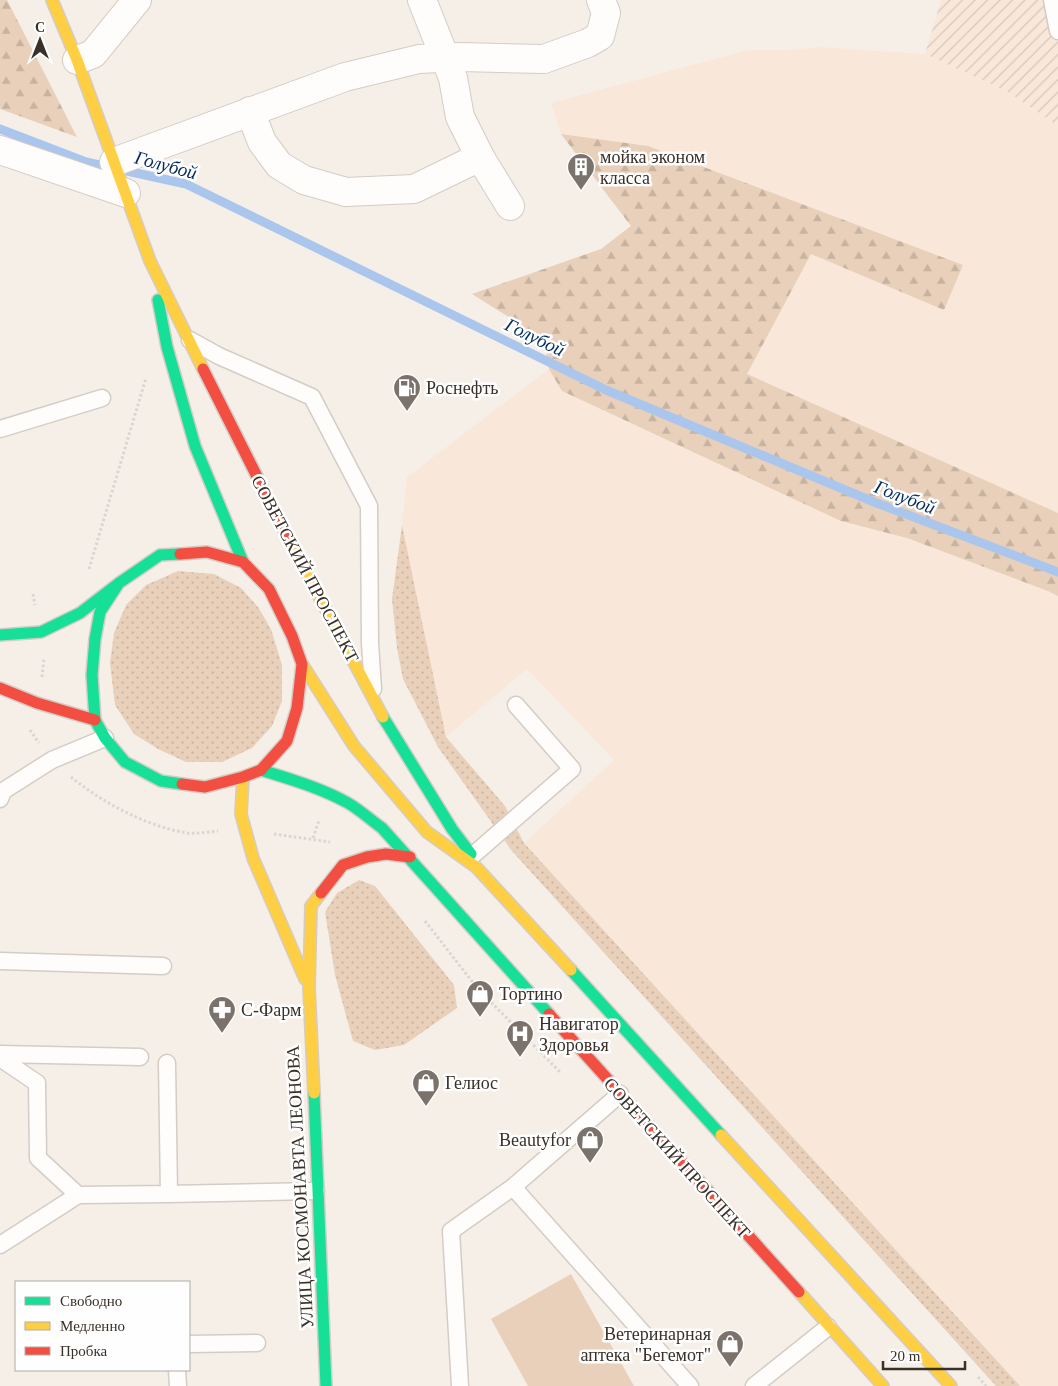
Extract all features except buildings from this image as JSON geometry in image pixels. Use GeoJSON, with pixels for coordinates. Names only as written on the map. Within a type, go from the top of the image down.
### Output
{"type":"FeatureCollection","features":[{"type":"Feature","properties":{"kind":"main road","name":"СОВЕТСКИЙ ПРОСПЕКТ"},"geometry":{"type":"LineString","coordinates":[[52,0],[85,57],[117,170],[150,261],[256,478],[374,698],[387,726],[452,829],[474,861],[951,1386]]}},
{"type":"Feature","properties":{"kind":"main road","name":"СОВЕТСКИЙ ПРОСПЕКТ"},"geometry":{"type":"LineString","coordinates":[[150,261],[167,347],[195,446],[243,562]]}},
{"type":"Feature","properties":{"kind":"main road"},"geometry":{"type":"LineString","coordinates":[[0,635],[42,632],[80,613],[118,583],[160,555],[207,552],[243,562],[269,589],[292,636],[302,664],[297,708],[286,741],[261,770],[205,787],[161,781],[125,762],[105,738],[95,720],[92,675],[95,639],[100,612],[118,583]]}},
{"type":"Feature","properties":{"kind":"main road","name":"СОВЕТСКИЙ ПРОСПЕКТ"},"geometry":{"type":"LineString","coordinates":[[302,664],[354,746],[427,832],[474,861]]}},
{"type":"Feature","properties":{"kind":"main road"},"geometry":{"type":"LineString","coordinates":[[0,688],[37,703],[95,720]]}},
{"type":"Feature","properties":{"kind":"main road","name":"СОВЕТСКИЙ ПРОСПЕКТ"},"geometry":{"type":"LineString","coordinates":[[261,770],[314,787],[349,804],[382,828],[877,1384]]}},
{"type":"Feature","properties":{"kind":"main road","name":"УЛИЦА КОСМОНАВТА ЛЕОНОВА"},"geometry":{"type":"LineString","coordinates":[[243,777],[240,814],[253,858],[309,987]]}},
{"type":"Feature","properties":{"kind":"main road","name":"УЛИЦА КОСМОНАВТА ЛЕОНОВА"},"geometry":{"type":"LineString","coordinates":[[326,1386],[316,1191],[309,987],[311,906],[343,865],[367,857],[386,854],[410,858]]}},
{"type":"Feature","properties":{"kind":"street"},"geometry":{"type":"LineString","coordinates":[[85,57],[137,0]]}},
{"type":"Feature","properties":{"kind":"street"},"geometry":{"type":"LineString","coordinates":[[422,0],[453,78],[460,117],[480,157],[510,206]]}},
{"type":"Feature","properties":{"kind":"street"},"geometry":{"type":"LineString","coordinates":[[0,150],[117,170],[250,111],[345,77],[419,59],[544,59],[588,43],[600,36],[606,13],[601,0]]}},
{"type":"Feature","properties":{"kind":"street"},"geometry":{"type":"LineString","coordinates":[[250,111],[262,142],[279,165],[304,180],[346,192],[414,188],[480,157]]}},
{"type":"Feature","properties":{"kind":"lane"},"geometry":{"type":"LineString","coordinates":[[1052,0],[1058,31]]}},
{"type":"Feature","properties":{"kind":"lane"},"geometry":{"type":"LineString","coordinates":[[188,339],[219,356],[312,397],[370,506],[370,642],[374,698]]}},
{"type":"Feature","properties":{"kind":"lane"},"geometry":{"type":"LineString","coordinates":[[0,429],[102,398]]}},
{"type":"Feature","properties":{"kind":"lane"},"geometry":{"type":"LineString","coordinates":[[474,861],[572,769],[516,705]]}},
{"type":"Feature","properties":{"kind":"lane"},"geometry":{"type":"LineString","coordinates":[[1,794],[52,760],[105,738]]}},
{"type":"Feature","properties":{"kind":"lane"},"geometry":{"type":"LineString","coordinates":[[0,961],[163,966]]}},
{"type":"Feature","properties":{"kind":"lane"},"geometry":{"type":"LineString","coordinates":[[0,1056],[140,1057]]}},
{"type":"Feature","properties":{"kind":"lane"},"geometry":{"type":"LineString","coordinates":[[0,1056],[37,1083],[38,1158],[78,1195]]}},
{"type":"Feature","properties":{"kind":"lane"},"geometry":{"type":"LineString","coordinates":[[167,1063],[169,1194]]}},
{"type":"Feature","properties":{"kind":"lane"},"geometry":{"type":"LineString","coordinates":[[460,1386],[450,1232],[513,1187],[620,1094]]}},
{"type":"Feature","properties":{"kind":"lane"},"geometry":{"type":"LineString","coordinates":[[513,1187],[690,1386]]}},
{"type":"Feature","properties":{"kind":"lane"},"geometry":{"type":"LineString","coordinates":[[0,1245],[78,1195],[316,1191]]}},
{"type":"Feature","properties":{"kind":"lane"},"geometry":{"type":"LineString","coordinates":[[754,1386],[828,1327]]}},
{"type":"Feature","properties":{"kind":"lane"},"geometry":{"type":"LineString","coordinates":[[190,1344],[257,1343]]}},
{"type":"Feature","properties":{"kind":"lane"},"geometry":{"type":"LineString","coordinates":[[177,1371],[178,1386]]}},
{"type":"Feature","properties":{"kind":"path"},"geometry":{"type":"LineString","coordinates":[[89,569],[148,372]]}},
{"type":"Feature","properties":{"kind":"path"},"geometry":{"type":"LineString","coordinates":[[27,727],[52,760],[73,778],[109,802],[144,820],[189,833],[245,830],[313,838],[354,847],[367,857]]}},
{"type":"Feature","properties":{"kind":"path"},"geometry":{"type":"LineString","coordinates":[[425,920],[478,989],[566,1077]]}},
{"type":"Feature","properties":{"kind":"shaded area"},"geometry":{"type":"Polygon","coordinates":[[[941,0],[1058,0],[1058,126],[1008,92],[925,54],[941,0]]]}},
{"type":"Feature","properties":{"kind":"shaded area"},"geometry":{"type":"Polygon","coordinates":[[[820,47],[925,54],[1008,92],[1058,126],[1058,1386],[1020,1386],[524,843],[614,760],[527,669],[446,737],[402,525],[407,477],[549,369],[545,344],[512,319],[472,294],[601,249],[631,226],[561,134],[551,103],[748,50],[787,50],[820,47]]]}},
{"type":"Feature","properties":{"kind":"green space"},"geometry":{"type":"Polygon","coordinates":[[[0,0],[7,0],[77,137],[0,109],[0,0]]]}},
{"type":"Feature","properties":{"kind":"green space"},"geometry":{"type":"Polygon","coordinates":[[[561,134],[648,146],[963,265],[944,310],[811,254],[747,374],[1058,513],[1058,596],[907,538],[841,521],[562,391],[549,369],[545,344],[512,319],[472,294],[601,249],[631,226],[561,134]]]}},
{"type":"Feature","properties":{"kind":"green space"},"geometry":{"type":"Polygon","coordinates":[[[402,525],[446,737],[505,806],[524,843],[1020,1386],[996,1386],[512,851],[438,747],[403,679],[397,648],[392,599],[402,525]]]}},
{"type":"Feature","properties":{"kind":"green space"},"geometry":{"type":"Polygon","coordinates":[[[178,571],[214,574],[241,588],[258,607],[271,629],[282,665],[282,701],[272,726],[252,748],[222,762],[186,762],[158,749],[134,734],[115,705],[110,663],[114,633],[126,605],[146,585],[178,571]]]}},
{"type":"Feature","properties":{"kind":"green space"},"geometry":{"type":"Polygon","coordinates":[[[359,880],[375,886],[454,985],[457,1008],[404,1045],[375,1050],[353,1041],[335,975],[325,912],[337,893],[359,880]]]}},
{"type":"Feature","properties":{"kind":"green space"},"geometry":{"type":"Polygon","coordinates":[[[571,1274],[634,1386],[528,1386],[491,1319],[571,1274]]]}},
{"type":"Feature","properties":{"kind":"waterway","name":"Голубой"},"geometry":{"type":"LineString","coordinates":[[0,129],[86,162],[186,184],[606,390],[874,502],[1058,572]]}},
{"type":"Feature","properties":{"kind":"traffic: fast"},"geometry":{"type":"LineString","coordinates":[[158,300],[167,347],[195,446],[243,562]]}},
{"type":"Feature","properties":{"kind":"traffic: fast"},"geometry":{"type":"LineString","coordinates":[[0,635],[41,632],[80,613],[160,555],[180,554]]}},
{"type":"Feature","properties":{"kind":"traffic: fast"},"geometry":{"type":"LineString","coordinates":[[119,583],[100,612],[95,639],[92,675],[95,720],[105,738],[125,762],[161,781],[182,784]]}},
{"type":"Feature","properties":{"kind":"traffic: fast"},"geometry":{"type":"LineString","coordinates":[[383,717],[452,829],[471,854]]}},
{"type":"Feature","properties":{"kind":"traffic: fast"},"geometry":{"type":"LineString","coordinates":[[261,770],[305,784],[338,798],[357,809],[382,828],[549,1014]]}},
{"type":"Feature","properties":{"kind":"traffic: fast"},"geometry":{"type":"LineString","coordinates":[[571,970],[721,1135]]}},
{"type":"Feature","properties":{"kind":"traffic: fast"},"geometry":{"type":"LineString","coordinates":[[314,1093],[326,1386]]}},
{"type":"Feature","properties":{"kind":"traffic: slow"},"geometry":{"type":"LineString","coordinates":[[52,0],[77,60],[150,261],[203,369]]}},
{"type":"Feature","properties":{"kind":"traffic: slow"},"geometry":{"type":"LineString","coordinates":[[290,542],[383,717]]}},
{"type":"Feature","properties":{"kind":"traffic: slow"},"geometry":{"type":"LineString","coordinates":[[302,664],[354,746],[427,832],[476,867],[571,970]]}},
{"type":"Feature","properties":{"kind":"traffic: slow"},"geometry":{"type":"LineString","coordinates":[[243,777],[241,814],[253,858],[305,979]]}},
{"type":"Feature","properties":{"kind":"traffic: slow"},"geometry":{"type":"LineString","coordinates":[[314,1093],[309,987],[311,906],[321,893]]}},
{"type":"Feature","properties":{"kind":"traffic: slow"},"geometry":{"type":"LineString","coordinates":[[721,1135],[951,1386]]}},
{"type":"Feature","properties":{"kind":"traffic: slow"},"geometry":{"type":"LineString","coordinates":[[799,1292],[883,1386]]}},
{"type":"Feature","properties":{"kind":"traffic: jam"},"geometry":{"type":"LineString","coordinates":[[203,369],[290,542]]}},
{"type":"Feature","properties":{"kind":"traffic: jam"},"geometry":{"type":"LineString","coordinates":[[180,554],[207,552],[243,562],[269,589],[292,636],[302,664],[297,708],[287,741],[261,770],[205,787],[182,784]]}},
{"type":"Feature","properties":{"kind":"traffic: jam"},"geometry":{"type":"LineString","coordinates":[[0,688],[37,703],[95,720]]}},
{"type":"Feature","properties":{"kind":"traffic: jam"},"geometry":{"type":"LineString","coordinates":[[321,893],[343,865],[367,857],[386,854],[410,857]]}},
{"type":"Feature","properties":{"kind":"traffic: jam"},"geometry":{"type":"LineString","coordinates":[[549,1014],[799,1292]]}},
{"type":"Feature","properties":{"kind":"place","name":"мойка эконом класса"},"geometry":{"type":"Point","coordinates":[581,191]}},
{"type":"Feature","properties":{"kind":"place","name":"Роснефть"},"geometry":{"type":"Point","coordinates":[407,412]}},
{"type":"Feature","properties":{"kind":"place","name":"Тортино"},"geometry":{"type":"Point","coordinates":[480,1018]}},
{"type":"Feature","properties":{"kind":"place","name":"С-Фарм"},"geometry":{"type":"Point","coordinates":[222,1034]}},
{"type":"Feature","properties":{"kind":"place","name":"Навигатор Здоровья"},"geometry":{"type":"Point","coordinates":[520,1058]}},
{"type":"Feature","properties":{"kind":"place","name":"Гелиос"},"geometry":{"type":"Point","coordinates":[426,1107]}},
{"type":"Feature","properties":{"kind":"place","name":"Beautyfor"},"geometry":{"type":"Point","coordinates":[590,1164]}},
{"type":"Feature","properties":{"kind":"place","name":"Ветеринарная аптека \"Бегемот\""},"geometry":{"type":"Point","coordinates":[730,1368]}}]}
